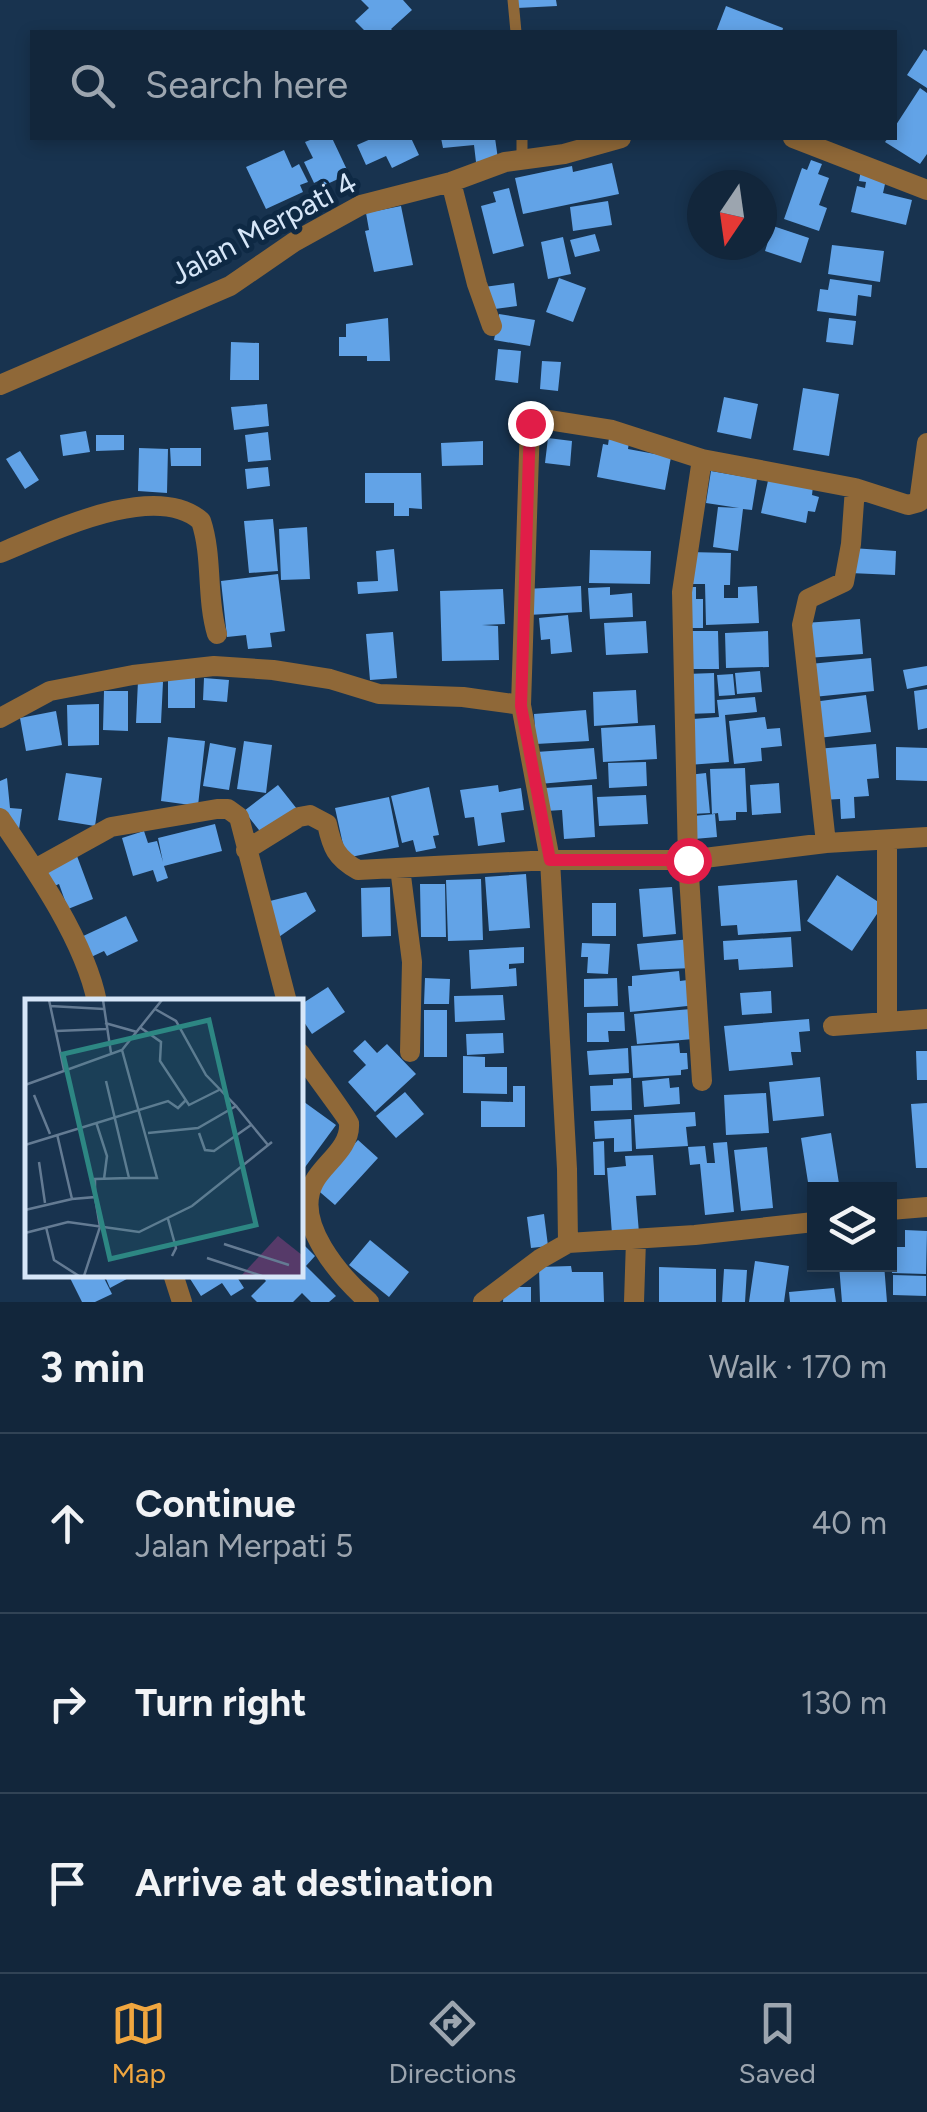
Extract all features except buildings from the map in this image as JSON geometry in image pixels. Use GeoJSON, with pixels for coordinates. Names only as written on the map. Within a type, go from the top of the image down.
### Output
{"type":"FeatureCollection","features":[{"type":"Feature","properties":{"kind":"street","name":"Jalan Merpati 4"},"geometry":{"type":"LineString","coordinates":[[0,385],[230,286],[294,242],[361,204],[451,182],[522,159],[564,154],[614,140]]}},
{"type":"Feature","properties":{"kind":"street"},"geometry":{"type":"LineString","coordinates":[[798,140],[927,190]]}},
{"type":"Feature","properties":{"kind":"street"},"geometry":{"type":"LineString","coordinates":[[451,182],[492,326]]}},
{"type":"Feature","properties":{"kind":"street"},"geometry":{"type":"LineString","coordinates":[[568,1243],[550,860],[521,706],[529,430],[533,420],[612,430],[702,459],[855,488],[908,505],[919,502],[927,443]]}},
{"type":"Feature","properties":{"kind":"street"},"geometry":{"type":"LineString","coordinates":[[702,459],[682,592],[688,860],[702,1080]]}},
{"type":"Feature","properties":{"kind":"street"},"geometry":{"type":"LineString","coordinates":[[826,844],[802,625],[808,599],[844,582],[855,488]]}},
{"type":"Feature","properties":{"kind":"street"},"geometry":{"type":"LineString","coordinates":[[0,553],[82,521],[150,504],[178,508],[201,521],[206,536],[210,610],[216,634]]}},
{"type":"Feature","properties":{"kind":"street"},"geometry":{"type":"LineString","coordinates":[[0,718],[50,691],[133,675],[214,666],[311,676],[379,694],[463,698],[521,706]]}},
{"type":"Feature","properties":{"kind":"street"},"geometry":{"type":"LineString","coordinates":[[35,869],[111,827],[228,809],[239,817],[287,999]]}},
{"type":"Feature","properties":{"kind":"street"},"geometry":{"type":"LineString","coordinates":[[246,850],[299,817],[310,815],[327,824],[333,850],[358,870],[550,860],[688,860],[927,837]]}},
{"type":"Feature","properties":{"kind":"street"},"geometry":{"type":"LineString","coordinates":[[0,818],[35,869],[92,976],[96,999]]}},
{"type":"Feature","properties":{"kind":"street"},"geometry":{"type":"LineString","coordinates":[[887,840],[887,1020]]}},
{"type":"Feature","properties":{"kind":"street"},"geometry":{"type":"LineString","coordinates":[[400,868],[412,962],[410,1052]]}},
{"type":"Feature","properties":{"kind":"street"},"geometry":{"type":"LineString","coordinates":[[833,1026],[927,1019]]}},
{"type":"Feature","properties":{"kind":"street"},"geometry":{"type":"LineString","coordinates":[[302,1056],[349,1124],[343,1145],[312,1184],[309,1209],[315,1235],[351,1286],[369,1302]]}},
{"type":"Feature","properties":{"kind":"street"},"geometry":{"type":"LineString","coordinates":[[897,1209],[927,1207]]}},
{"type":"Feature","properties":{"kind":"street"},"geometry":{"type":"LineString","coordinates":[[483,1302],[568,1243],[807,1223]]}},
{"type":"Feature","properties":{"kind":"street"},"geometry":{"type":"LineString","coordinates":[[634,1302],[636,1240]]}},
{"type":"Feature","properties":{"kind":"street"},"geometry":{"type":"LineString","coordinates":[[175,1277],[182,1302]]}},
{"type":"Feature","properties":{"kind":"lane"},"geometry":{"type":"LineString","coordinates":[[513,0],[516,30]]}},
{"type":"Feature","properties":{"kind":"lane"},"geometry":{"type":"LineString","coordinates":[[522,140],[522,159]]}},
{"type":"Feature","properties":{"kind":"route"},"geometry":{"type":"LineString","coordinates":[[530,423],[521,706],[550,860],[688,860]]}}]}
